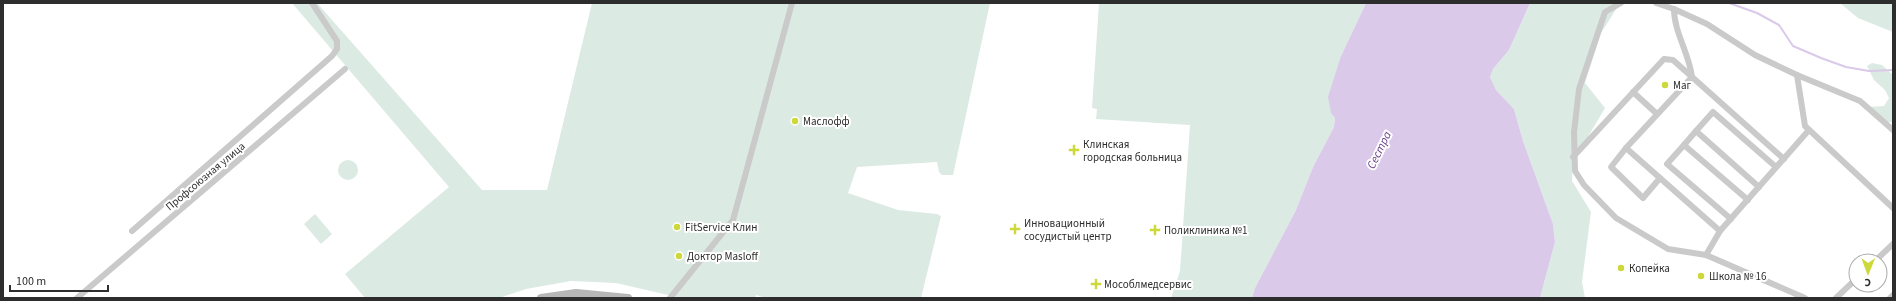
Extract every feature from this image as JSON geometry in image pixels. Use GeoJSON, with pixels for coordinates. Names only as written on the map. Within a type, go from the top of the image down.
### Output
{"type":"FeatureCollection","features":[{"type":"Feature","properties":{"kind":"street"},"geometry":{"type":"LineString","coordinates":[[132,231],[332,56],[336,49],[337,41],[312,3]]}},
{"type":"Feature","properties":{"kind":"street"},"geometry":{"type":"LineString","coordinates":[[670,298],[714,246],[733,220],[792,3]]}},
{"type":"Feature","properties":{"kind":"street"},"geometry":{"type":"LineString","coordinates":[[1621,3],[1605,12],[1579,90],[1574,132],[1573,157],[1575,171],[1584,185],[1616,218],[1668,248],[1706,255],[1805,298]]}},
{"type":"Feature","properties":{"kind":"street"},"geometry":{"type":"LineString","coordinates":[[1656,3],[1674,9],[1707,24],[1755,55],[1797,75],[1860,101],[1893,130]]}},
{"type":"Feature","properties":{"kind":"street"},"geometry":{"type":"LineString","coordinates":[[1674,9],[1674,19],[1690,66],[1692,77]]}},
{"type":"Feature","properties":{"kind":"street"},"geometry":{"type":"LineString","coordinates":[[1573,157],[1664,59],[1673,60],[1784,159]]}},
{"type":"Feature","properties":{"kind":"street","name":"Профсоюзная улица"},"geometry":{"type":"LineString","coordinates":[[77,298],[345,70]]}},
{"type":"Feature","properties":{"kind":"street"},"geometry":{"type":"LineString","coordinates":[[1797,75],[1805,126],[1893,208]]}},
{"type":"Feature","properties":{"kind":"street"},"geometry":{"type":"LineString","coordinates":[[1660,178],[1643,198],[1611,167],[1626,148],[1692,77]]}},
{"type":"Feature","properties":{"kind":"street"},"geometry":{"type":"LineString","coordinates":[[1633,92],[1657,114]]}},
{"type":"Feature","properties":{"kind":"street"},"geometry":{"type":"LineString","coordinates":[[1731,219],[1667,164],[1713,112],[1776,167]]}},
{"type":"Feature","properties":{"kind":"street"},"geometry":{"type":"LineString","coordinates":[[1706,255],[1720,231],[1809,130]]}},
{"type":"Feature","properties":{"kind":"street"},"geometry":{"type":"LineString","coordinates":[[1696,131],[1759,187]]}},
{"type":"Feature","properties":{"kind":"street"},"geometry":{"type":"LineString","coordinates":[[1684,145],[1748,200]]}},
{"type":"Feature","properties":{"kind":"street"},"geometry":{"type":"LineString","coordinates":[[1626,148],[1720,231]]}},
{"type":"Feature","properties":{"kind":"street"},"geometry":{"type":"LineString","coordinates":[[1883,253],[1893,244]]}},
{"type":"Feature","properties":{"kind":"street"},"geometry":{"type":"LineString","coordinates":[[1836,298],[1848,287]]}},
{"type":"Feature","properties":{"kind":"street"},"geometry":{"type":"LineString","coordinates":[[541,298],[576,294],[628,298]]}},
{"type":"Feature","properties":{"kind":"street"},"geometry":{"type":"LineString","coordinates":[[1890,298],[1893,295]]}},
{"type":"Feature","properties":{"kind":"shaded area"},"geometry":{"type":"Polygon","coordinates":[[[292,3],[317,3],[482,190],[547,190],[592,3],[990,3],[953,175],[942,175],[939,172],[937,162],[857,167],[848,193],[898,210],[937,214],[941,216],[921,298],[766,298],[756,295],[755,298],[681,298],[616,283],[571,281],[526,289],[499,298],[365,298],[345,274],[449,187],[292,3]]]}},
{"type":"Feature","properties":{"kind":"shaded area"},"geometry":{"type":"Polygon","coordinates":[[[1099,3],[1366,3],[1341,56],[1334,127],[1313,167],[1296,210],[1255,288],[1252,298],[1171,298],[1180,271],[1190,125],[1096,119],[1097,109],[1092,108],[1099,3]]]}},
{"type":"Feature","properties":{"kind":"shaded area"},"geometry":{"type":"Polygon","coordinates":[[[1530,3],[1620,3],[1601,33],[1585,83],[1605,108],[1573,162],[1572,181],[1591,212],[1582,282],[1585,298],[1540,298],[1555,242],[1553,224],[1523,141],[1514,109],[1496,90],[1490,77],[1493,69],[1509,50],[1530,3]]]}},
{"type":"Feature","properties":{"kind":"shaded area"},"geometry":{"type":"Polygon","coordinates":[[[1840,3],[1893,3],[1893,32],[1858,18],[1840,3]]]}},
{"type":"Feature","properties":{"kind":"shaded area"},"geometry":{"type":"Polygon","coordinates":[[[1872,63],[1882,65],[1893,75],[1893,122],[1884,122],[1868,107],[1884,106],[1889,98],[1885,90],[1874,80],[1867,66],[1872,63]]]}},
{"type":"Feature","properties":{"kind":"shaded area"},"geometry":{"type":"Polygon","coordinates":[[[348,160],[355,163],[358,170],[355,177],[348,180],[341,177],[338,170],[341,163],[348,160]]]}},
{"type":"Feature","properties":{"kind":"shaded area"},"geometry":{"type":"Polygon","coordinates":[[[315,214],[332,234],[321,244],[304,224],[315,214]]]}},
{"type":"Feature","properties":{"kind":"water","name":"Сестра"},"geometry":{"type":"Polygon","coordinates":[[[1366,3],[1530,3],[1509,50],[1493,69],[1490,77],[1496,90],[1514,109],[1523,141],[1553,224],[1555,242],[1540,298],[1252,298],[1255,288],[1296,210],[1313,167],[1334,127],[1335,118],[1331,113],[1328,97],[1341,56],[1366,3]]]}},
{"type":"Feature","properties":{"kind":"waterway"},"geometry":{"type":"LineString","coordinates":[[1729,3],[1757,13],[1779,25],[1793,46],[1821,58],[1846,67],[1869,71],[1893,70]]}},
{"type":"Feature","properties":{"kind":"place","name":"Маг"},"geometry":{"type":"Point","coordinates":[1665,85]}},
{"type":"Feature","properties":{"kind":"place","name":"Маслофф"},"geometry":{"type":"Point","coordinates":[795,121]}},
{"type":"Feature","properties":{"kind":"place","name":"Клинская городская больница"},"geometry":{"type":"Point","coordinates":[1074,150]}},
{"type":"Feature","properties":{"kind":"place","name":"FitService Клин"},"geometry":{"type":"Point","coordinates":[677,227]}},
{"type":"Feature","properties":{"kind":"place","name":"Инновационный сосудистый центр"},"geometry":{"type":"Point","coordinates":[1015,229]}},
{"type":"Feature","properties":{"kind":"place","name":"Поликлиника №1"},"geometry":{"type":"Point","coordinates":[1155,230]}},
{"type":"Feature","properties":{"kind":"place","name":"Доктор Masloff"},"geometry":{"type":"Point","coordinates":[679,256]}},
{"type":"Feature","properties":{"kind":"place","name":"Копейка"},"geometry":{"type":"Point","coordinates":[1621,268]}},
{"type":"Feature","properties":{"kind":"place","name":"Школа № 16"},"geometry":{"type":"Point","coordinates":[1701,276]}},
{"type":"Feature","properties":{"kind":"place","name":"Мособлмедсервис"},"geometry":{"type":"Point","coordinates":[1096,284]}}]}
